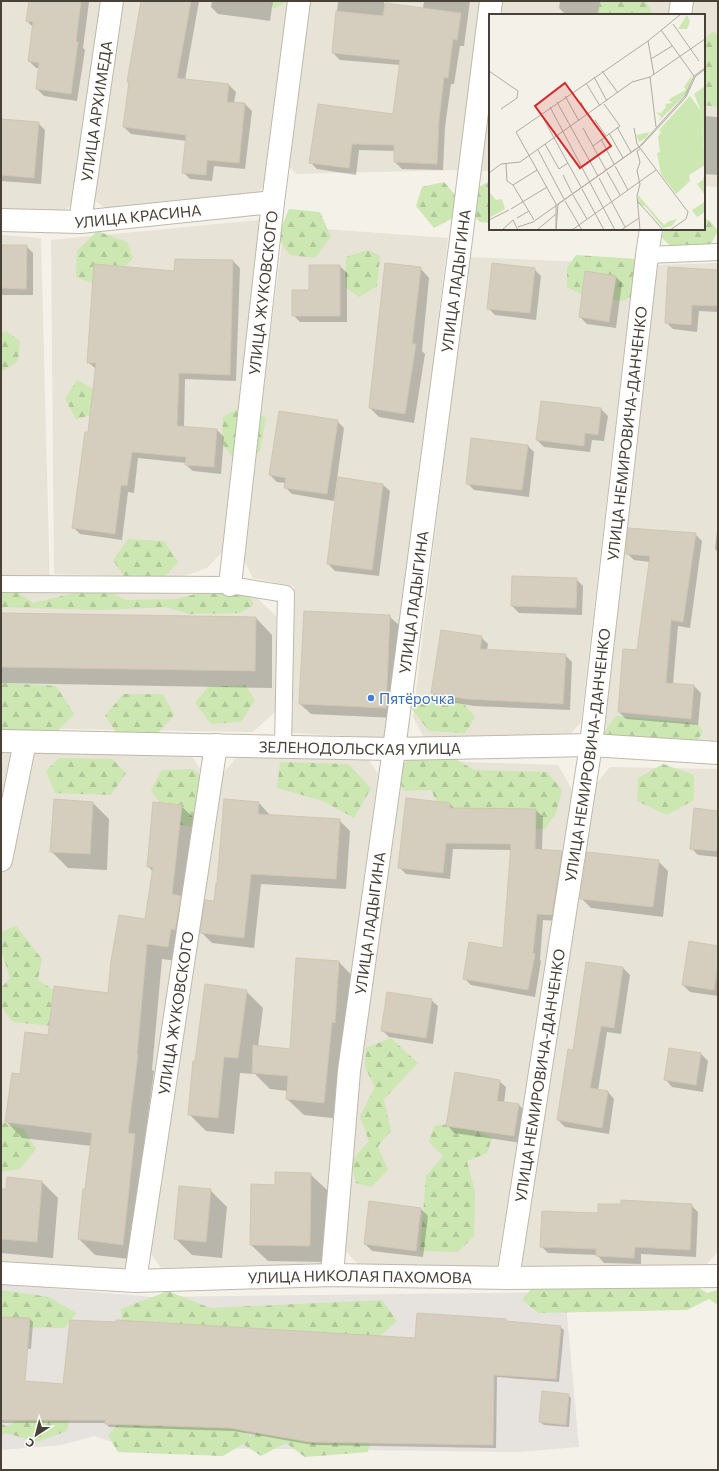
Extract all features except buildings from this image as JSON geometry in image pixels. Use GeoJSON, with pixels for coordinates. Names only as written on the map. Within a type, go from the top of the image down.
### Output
{"type":"FeatureCollection","features":[{"type":"Feature","properties":{"kind":"street","name":"УЛИЦА АРХИМЕДА"},"geometry":{"type":"LineString","coordinates":[[80,222],[112,1]]}},
{"type":"Feature","properties":{"kind":"street","name":"УЛИЦА ЖУКОВСКОГО"},"geometry":{"type":"LineString","coordinates":[[230,585],[273,202],[299,1]]}},
{"type":"Feature","properties":{"kind":"street","name":"УЛИЦА ЛАДЫГИНА"},"geometry":{"type":"LineString","coordinates":[[489,14],[491,1]]}},
{"type":"Feature","properties":{"kind":"street"},"geometry":{"type":"LineString","coordinates":[[680,14],[682,1]]}},
{"type":"Feature","properties":{"kind":"street","name":"УЛИЦА ЛАДЫГИНА"},"geometry":{"type":"LineString","coordinates":[[332,1275],[349,1071],[394,749],[489,17]]}},
{"type":"Feature","properties":{"kind":"street","name":"УЛИЦА КРАСИНА"},"geometry":{"type":"LineString","coordinates":[[1,220],[80,222],[273,202]]}},
{"type":"Feature","properties":{"kind":"street","name":"УЛИЦА НЕМИРОВИЧА-ДАНЧЕНКО"},"geometry":{"type":"LineString","coordinates":[[508,1278],[591,745],[651,230]]}},
{"type":"Feature","properties":{"kind":"street","name":"ЗЕЛЕНОДОЛЬСКАЯ УЛИЦА"},"geometry":{"type":"LineString","coordinates":[[1,741],[394,749],[591,745],[718,753]]}},
{"type":"Feature","properties":{"kind":"street"},"geometry":{"type":"LineString","coordinates":[[1,860],[25,742]]}},
{"type":"Feature","properties":{"kind":"street","name":"УЛИЦА ЖУКОВСКОГО"},"geometry":{"type":"LineString","coordinates":[[135,1281],[216,745]]}},
{"type":"Feature","properties":{"kind":"street","name":"УЛИЦА НИКОЛАЯ ПАХОМОВА"},"geometry":{"type":"LineString","coordinates":[[1,1273],[135,1281],[332,1275],[508,1278],[718,1276]]}},
{"type":"Feature","properties":{"kind":"lane"},"geometry":{"type":"LineString","coordinates":[[647,255],[718,252]]}},
{"type":"Feature","properties":{"kind":"lane"},"geometry":{"type":"LineString","coordinates":[[1,584],[230,585],[286,594],[282,747]]}},
{"type":"Feature","properties":{"kind":"shaded area"},"geometry":{"type":"Polygon","coordinates":[[[1,1],[105,1],[76,202],[57,215],[1,211],[1,1]]]}},
{"type":"Feature","properties":{"kind":"shaded area"},"geometry":{"type":"Polygon","coordinates":[[[120,1],[291,1],[270,181],[253,197],[107,210],[92,198],[120,1]]]}},
{"type":"Feature","properties":{"kind":"shaded area"},"geometry":{"type":"Polygon","coordinates":[[[308,1],[480,1],[458,170],[296,174],[286,163],[308,1]]]}},
{"type":"Feature","properties":{"kind":"shaded area"},"geometry":{"type":"Polygon","coordinates":[[[500,1],[673,1],[671,14],[498,14],[500,1]]]}},
{"type":"Feature","properties":{"kind":"shaded area"},"geometry":{"type":"Polygon","coordinates":[[[691,1],[718,1],[718,187],[705,186],[705,14],[690,14],[691,1]]]}},
{"type":"Feature","properties":{"kind":"shaded area"},"geometry":{"type":"Polygon","coordinates":[[[489,90],[489,171],[479,171],[489,90]]]}},
{"type":"Feature","properties":{"kind":"shaded area"},"geometry":{"type":"Polygon","coordinates":[[[259,220],[225,549],[207,568],[182,577],[54,574],[51,240],[259,220]]]}},
{"type":"Feature","properties":{"kind":"shaded area"},"geometry":{"type":"Polygon","coordinates":[[[284,226],[448,238],[388,738],[292,733],[294,586],[253,578],[242,557],[284,226]]]}},
{"type":"Feature","properties":{"kind":"shaded area"},"geometry":{"type":"Polygon","coordinates":[[[1,235],[41,238],[50,589],[256,597],[276,616],[276,711],[253,732],[1,728],[1,235]]]}},
{"type":"Feature","properties":{"kind":"shaded area"},"geometry":{"type":"Polygon","coordinates":[[[468,257],[634,264],[581,722],[562,744],[425,739],[413,717],[468,257]]]}},
{"type":"Feature","properties":{"kind":"shaded area"},"geometry":{"type":"Polygon","coordinates":[[[718,263],[718,744],[614,741],[600,718],[654,265],[718,263]]]}},
{"type":"Feature","properties":{"kind":"shaded area"},"geometry":{"type":"Polygon","coordinates":[[[1,752],[191,755],[200,769],[129,1271],[1,1265],[1,752]]]}},
{"type":"Feature","properties":{"kind":"shaded area"},"geometry":{"type":"Polygon","coordinates":[[[241,753],[367,757],[378,774],[339,1070],[325,1266],[161,1268],[148,1250],[221,775],[241,753]]]}},
{"type":"Feature","properties":{"kind":"shaded area"},"geometry":{"type":"Polygon","coordinates":[[[410,760],[558,765],[574,793],[497,1269],[360,1266],[343,1249],[357,1072],[394,782],[410,760]]]}},
{"type":"Feature","properties":{"kind":"shaded area"},"geometry":{"type":"Polygon","coordinates":[[[610,767],[718,769],[718,1251],[705,1266],[527,1271],[517,1258],[589,793],[610,767]]]}},
{"type":"Feature","properties":{"kind":"shaded area"},"geometry":{"type":"Polygon","coordinates":[[[1,1284],[153,1297],[565,1292],[579,1447],[518,1452],[128,1447],[94,1436],[62,1445],[1,1450],[1,1284]]]}},
{"type":"Feature","properties":{"kind":"green space"},"geometry":{"type":"Polygon","coordinates":[[[270,1],[287,1],[274,9],[270,1]]]}},
{"type":"Feature","properties":{"kind":"green space"},"geometry":{"type":"Polygon","coordinates":[[[600,1],[646,1],[652,14],[598,14],[600,1]]]}},
{"type":"Feature","properties":{"kind":"green space"},"geometry":{"type":"Polygon","coordinates":[[[712,32],[718,33],[718,107],[705,105],[705,38],[712,32]]]}},
{"type":"Feature","properties":{"kind":"green space"},"geometry":{"type":"Polygon","coordinates":[[[444,182],[457,197],[453,218],[434,228],[416,206],[422,187],[444,182]]]}},
{"type":"Feature","properties":{"kind":"green space"},"geometry":{"type":"Polygon","coordinates":[[[489,182],[489,223],[480,222],[470,212],[473,190],[489,182]]]}},
{"type":"Feature","properties":{"kind":"green space"},"geometry":{"type":"Polygon","coordinates":[[[289,209],[320,212],[331,237],[315,258],[290,255],[277,237],[289,209]]]}},
{"type":"Feature","properties":{"kind":"green space"},"geometry":{"type":"Polygon","coordinates":[[[705,219],[709,220],[718,231],[709,247],[676,251],[661,237],[664,230],[705,230],[705,219]]]}},
{"type":"Feature","properties":{"kind":"green space"},"geometry":{"type":"Polygon","coordinates":[[[97,231],[127,242],[133,258],[106,288],[76,277],[77,251],[97,231]]]}},
{"type":"Feature","properties":{"kind":"green space"},"geometry":{"type":"Polygon","coordinates":[[[368,250],[380,256],[377,286],[359,297],[345,287],[346,257],[368,250]]]}},
{"type":"Feature","properties":{"kind":"green space"},"geometry":{"type":"Polygon","coordinates":[[[576,255],[639,259],[646,288],[623,301],[586,297],[567,287],[567,268],[576,255]]]}},
{"type":"Feature","properties":{"kind":"green space"},"geometry":{"type":"Polygon","coordinates":[[[6,331],[20,341],[18,361],[3,371],[1,370],[1,333],[6,331]]]}},
{"type":"Feature","properties":{"kind":"green space"},"geometry":{"type":"Polygon","coordinates":[[[77,380],[100,393],[96,414],[76,419],[65,399],[77,380]]]}},
{"type":"Feature","properties":{"kind":"green space"},"geometry":{"type":"Polygon","coordinates":[[[244,405],[266,418],[260,451],[237,463],[222,443],[223,417],[244,405]]]}},
{"type":"Feature","properties":{"kind":"green space"},"geometry":{"type":"Polygon","coordinates":[[[128,539],[164,541],[178,562],[161,581],[127,581],[113,560],[128,539]]]}},
{"type":"Feature","properties":{"kind":"green space"},"geometry":{"type":"Polygon","coordinates":[[[1,587],[11,588],[33,603],[99,587],[126,600],[176,599],[223,587],[247,592],[254,605],[239,613],[189,614],[166,607],[100,610],[1,607],[1,587]]]}},
{"type":"Feature","properties":{"kind":"green space"},"geometry":{"type":"Polygon","coordinates":[[[1,683],[56,686],[74,714],[56,733],[1,734],[1,683]]]}},
{"type":"Feature","properties":{"kind":"green space"},"geometry":{"type":"Polygon","coordinates":[[[245,685],[255,700],[241,722],[211,724],[195,703],[208,687],[245,685]]]}},
{"type":"Feature","properties":{"kind":"green space"},"geometry":{"type":"Polygon","coordinates":[[[124,694],[163,694],[174,715],[153,739],[119,737],[105,715],[124,694]]]}},
{"type":"Feature","properties":{"kind":"green space"},"geometry":{"type":"Polygon","coordinates":[[[425,696],[463,703],[475,717],[465,733],[429,731],[412,709],[425,696]]]}},
{"type":"Feature","properties":{"kind":"green space"},"geometry":{"type":"Polygon","coordinates":[[[616,716],[697,723],[703,731],[694,747],[591,745],[603,733],[616,716]]]}},
{"type":"Feature","properties":{"kind":"green space"},"geometry":{"type":"Polygon","coordinates":[[[411,755],[454,758],[474,770],[547,772],[562,790],[556,813],[545,829],[466,829],[443,815],[431,790],[404,791],[396,773],[411,755]]]}},
{"type":"Feature","properties":{"kind":"green space"},"geometry":{"type":"Polygon","coordinates":[[[59,758],[112,759],[126,773],[111,795],[55,793],[46,771],[59,758]]]}},
{"type":"Feature","properties":{"kind":"green space"},"geometry":{"type":"Polygon","coordinates":[[[280,762],[348,764],[371,788],[354,818],[323,801],[277,788],[280,762]]]}},
{"type":"Feature","properties":{"kind":"green space"},"geometry":{"type":"Polygon","coordinates":[[[663,764],[694,775],[694,800],[667,815],[637,801],[638,778],[663,764]]]}},
{"type":"Feature","properties":{"kind":"green space"},"geometry":{"type":"Polygon","coordinates":[[[193,769],[206,781],[195,828],[173,823],[151,790],[162,770],[193,769]]]}},
{"type":"Feature","properties":{"kind":"green space"},"geometry":{"type":"Polygon","coordinates":[[[16,926],[42,959],[38,980],[63,996],[62,1027],[13,1022],[1,1006],[1,988],[10,978],[1,949],[1,932],[16,926]]]}},
{"type":"Feature","properties":{"kind":"green space"},"geometry":{"type":"Polygon","coordinates":[[[391,1038],[418,1063],[384,1099],[391,1131],[378,1146],[388,1170],[371,1187],[356,1183],[351,1161],[369,1141],[360,1116],[375,1087],[365,1067],[366,1048],[391,1038]]]}},
{"type":"Feature","properties":{"kind":"green space"},"geometry":{"type":"Polygon","coordinates":[[[1,1122],[24,1129],[36,1149],[20,1169],[1,1172],[1,1122]]]}},
{"type":"Feature","properties":{"kind":"green space"},"geometry":{"type":"Polygon","coordinates":[[[464,1122],[492,1138],[487,1153],[467,1161],[475,1192],[474,1236],[458,1252],[420,1251],[426,1176],[443,1156],[429,1142],[434,1126],[464,1122]]]}},
{"type":"Feature","properties":{"kind":"green space"},"geometry":{"type":"Polygon","coordinates":[[[690,1282],[707,1293],[718,1290],[718,1305],[709,1299],[687,1310],[538,1313],[522,1300],[533,1287],[690,1282]]]}},
{"type":"Feature","properties":{"kind":"green space"},"geometry":{"type":"Polygon","coordinates":[[[1,1290],[49,1297],[76,1313],[65,1328],[1,1327],[1,1290]]]}},
{"type":"Feature","properties":{"kind":"green space"},"geometry":{"type":"Polygon","coordinates":[[[168,1291],[210,1308],[382,1300],[397,1321],[376,1340],[124,1339],[121,1309],[168,1291]]]}},
{"type":"Feature","properties":{"kind":"green space"},"geometry":{"type":"Polygon","coordinates":[[[37,1407],[70,1414],[67,1431],[37,1442],[6,1433],[1,1436],[1,1423],[7,1427],[37,1407]]]}},
{"type":"Feature","properties":{"kind":"green space"},"geometry":{"type":"Polygon","coordinates":[[[231,1418],[250,1436],[273,1426],[370,1439],[368,1452],[305,1457],[286,1443],[261,1456],[243,1444],[223,1456],[118,1452],[108,1435],[123,1419],[231,1418]]]}},
{"type":"Feature","properties":{"kind":"place","name":"Пятёрочка"},"geometry":{"type":"Point","coordinates":[371,698]}}]}
